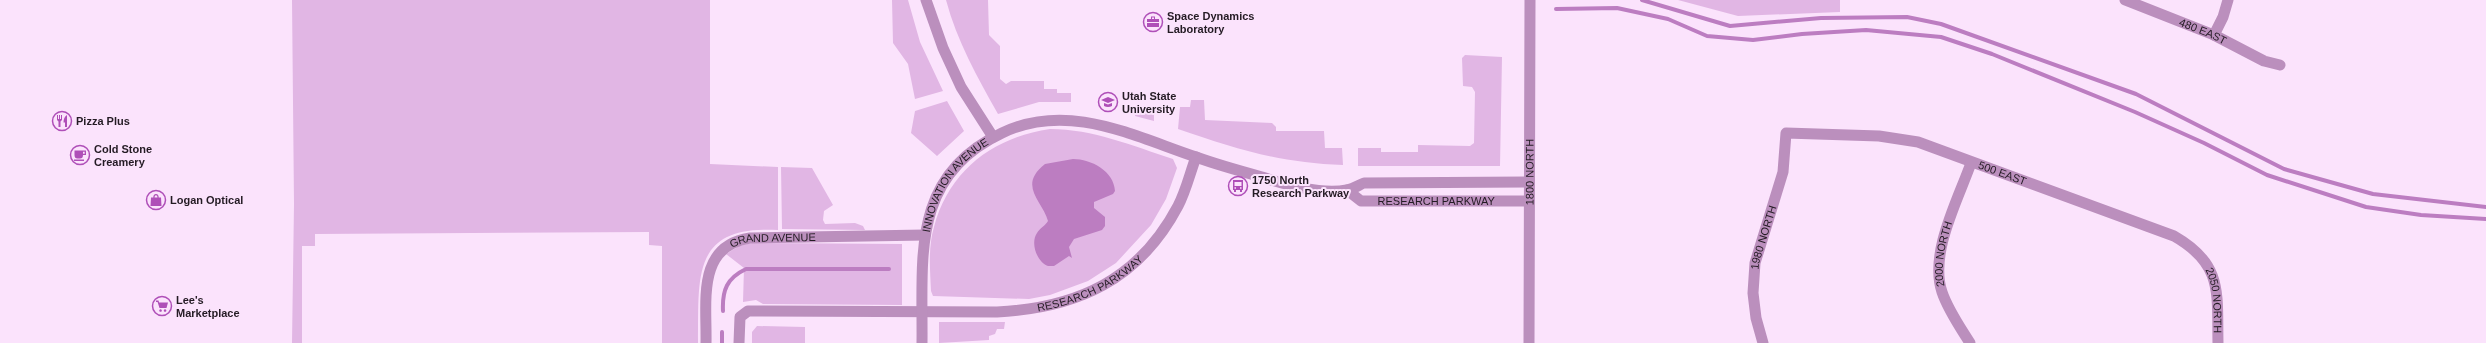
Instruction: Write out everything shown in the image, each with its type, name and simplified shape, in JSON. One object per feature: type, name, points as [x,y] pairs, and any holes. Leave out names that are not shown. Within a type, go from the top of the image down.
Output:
[{"type":"street","name":"INNOVATION AVENUE","points":[[922,343],[925,235],[932,203],[948,174],[993,137],[961,87],[943,48],[926,0]]},
{"type":"street","name":"1800 NORTH","points":[[1528,343],[1530,0]]},
{"type":"street","name":"480 EAST","points":[[2125,0],[2214,34],[2264,61],[2280,65]]},
{"type":"street","points":[[2214,34],[2223,17],[2228,0]]},
{"type":"street","name":"RESEARCH PARKWAY","points":[[993,137],[1032,123],[1062,120],[1096,123],[1196,157],[1283,184],[1308,189],[1348,190],[1364,183],[1529,182]]},
{"type":"street","name":"500 EAST","points":[[1786,133],[1878,136],[1918,142],[1971,163],[2174,236],[2192,246],[2205,259]]},
{"type":"street","name":"1980 NORTH","points":[[1763,343],[1756,318],[1753,293],[1755,264],[1783,172],[1786,133]]},
{"type":"street","name":"RESEARCH PARKWAY","points":[[922,312],[1024,310],[1086,295],[1126,271],[1158,238],[1179,205],[1196,157]]},
{"type":"street","name":"2000 NORTH","points":[[1970,343],[1949,308],[1942,291],[1938,270],[1939,252],[1971,163]]},
{"type":"street","name":"RESEARCH PARKWAY","points":[[1348,190],[1361,201],[1529,201]]},
{"type":"street","name":"GRAND AVENUE","points":[[706,343],[708,272],[716,254],[732,242],[750,238],[925,235]]},
{"type":"street","name":"2050 NORTH","points":[[2205,259],[2213,275],[2218,300],[2218,343]]},
{"type":"street","points":[[739,343],[740,317],[748,311],[922,312]]},
{"type":"shaded area","points":[[292,0],[710,0],[710,164],[778,167],[778,230],[750,231],[729,236],[715,246],[706,260],[701,276],[698,343],[662,343],[662,246],[649,245],[649,232],[315,234],[315,246],[302,246],[302,343],[292,343],[294,204]]},
{"type":"shaded area","points":[[892,0],[908,0],[920,42],[943,91],[915,99],[908,64],[893,43]]},
{"type":"shaded area","points":[[946,0],[988,0],[989,35],[1000,46],[1000,79],[1006,84],[1011,81],[1044,81],[1044,89],[1057,89],[1057,93],[1071,93],[1071,102],[1039,102],[998,114],[975,72],[962,44]]},
{"type":"shaded area","points":[[1678,0],[1840,0],[1840,12],[1738,16]]},
{"type":"shaded area","points":[[1465,55],[1502,57],[1500,166],[1358,166],[1358,148],[1381,148],[1381,152],[1418,152],[1418,145],[1470,146],[1474,143],[1475,92],[1472,87],[1463,86],[1462,58]]},
{"type":"shaded area","points":[[1191,100],[1204,100],[1205,120],[1272,123],[1276,127],[1276,131],[1324,131],[1325,148],[1342,148],[1343,165],[1320,164],[1259,154],[1219,143],[1178,129],[1180,107],[1190,107]]},
{"type":"shaded area","points":[[947,101],[964,131],[937,156],[911,133],[915,111]]},
{"type":"shaded area","points":[[1135,108],[1154,108],[1154,121],[1135,116]]},
{"type":"shaded area","points":[[1050,129],[1097,135],[1173,159],[1177,168],[1166,199],[1151,225],[1116,263],[1088,281],[1050,295],[1029,299],[933,296],[931,291],[930,266],[932,235],[941,207],[951,189],[963,173],[993,148],[1030,133]]},
{"type":"shaded area","points":[[1073,159],[1087,161],[1106,172],[1114,184],[1115,191],[1113,194],[1094,202],[1094,208],[1105,217],[1105,226],[1102,230],[1074,239],[1069,247],[1072,258],[1069,256],[1054,266],[1048,266],[1041,261],[1038,256],[1034,242],[1037,233],[1048,221],[1034,193],[1032,186],[1033,179],[1037,172],[1045,164]]},
{"type":"shaded area","points":[[781,167],[812,168],[833,205],[824,211],[823,220],[825,224],[855,223],[863,226],[865,230],[782,229]]},
{"type":"shaded area","points":[[752,243],[902,244],[902,305],[763,304],[756,300],[743,302],[744,268],[726,254],[739,246]]},
{"type":"shaded area","points":[[939,322],[1005,322],[1004,329],[997,329],[995,334],[989,336],[989,340],[939,343]]},
{"type":"shaded area","points":[[757,326],[805,327],[805,343],[752,343],[752,332]]},
{"type":"waterway","points":[[1642,0],[1730,26],[1821,18],[1907,17],[1941,24],[2136,94],[2284,169],[2373,194],[2486,207]]},
{"type":"waterway","points":[[1556,9],[1617,8],[1668,19],[1707,36],[1753,40],[1802,34],[1866,30],[1941,37],[1992,54],[2135,112],[2204,143],[2267,175],[2366,207],[2421,215],[2486,219]]},
{"type":"waterway","points":[[723,311],[724,297],[727,286],[734,276],[746,269],[889,269]]},
{"type":"waterway","points":[[722,332],[722,343]]},
{"type":"place","name":"Space Dynamics Laboratory","points":[[1153,22]]},
{"type":"place","name":"Utah State University","points":[[1108,102]]},
{"type":"place","name":"Pizza Plus","points":[[62,121]]},
{"type":"place","name":"Cold Stone Creamery","points":[[80,155]]},
{"type":"place","name":"1750 North Research Parkway","points":[[1238,186]]},
{"type":"place","name":"Logan Optical","points":[[156,200]]},
{"type":"place","name":"Lee's Marketplace","points":[[162,306]]}]
